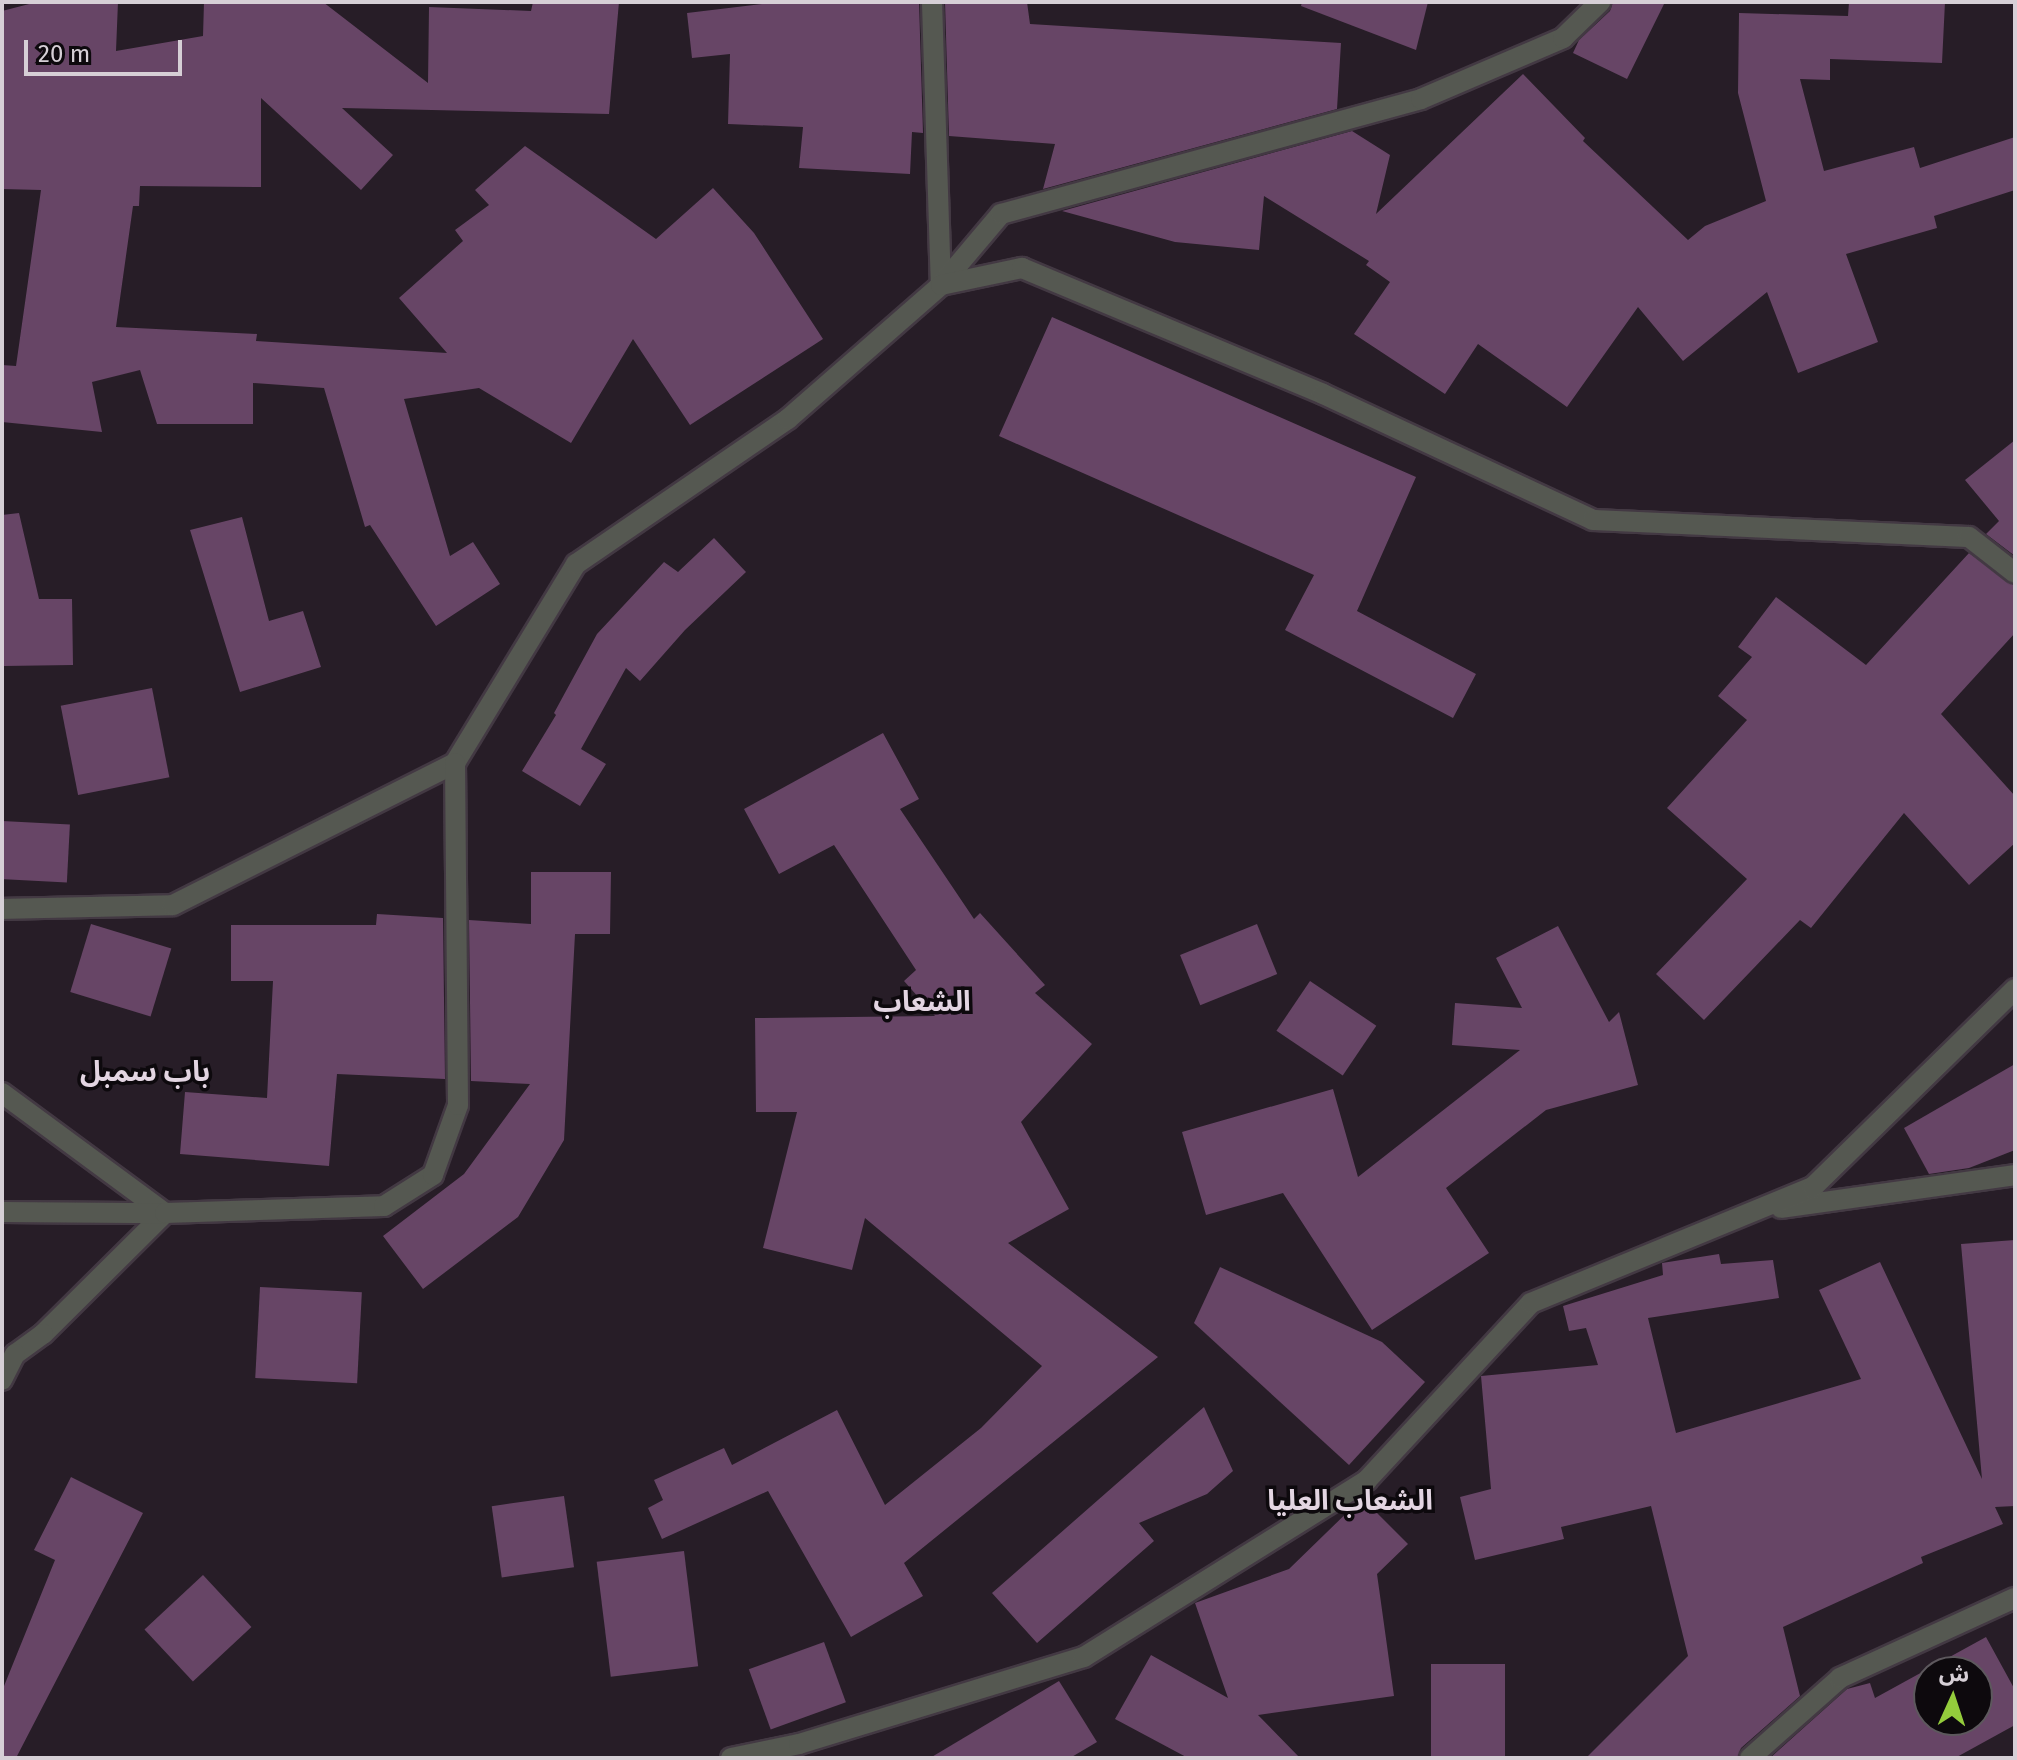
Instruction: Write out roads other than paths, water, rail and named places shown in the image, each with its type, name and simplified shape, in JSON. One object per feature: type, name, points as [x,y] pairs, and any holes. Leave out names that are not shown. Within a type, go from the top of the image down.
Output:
[{"type":"street","points":[[932,2],[941,285]]},
{"type":"street","points":[[2,1212],[165,1213],[384,1206],[433,1175],[458,1105],[455,763],[576,564],[788,419],[941,285],[1001,214],[1421,99],[1563,38],[1600,2]]},
{"type":"street","points":[[941,285],[1022,268],[1323,394],[1593,520],[1969,537],[2015,573]]},
{"type":"street","points":[[2,909],[173,905],[455,763]]},
{"type":"street","points":[[731,1758],[799,1744],[1084,1657],[1367,1480],[1531,1303],[1813,1187],[2015,989]]},
{"type":"street","points":[[2,1093],[165,1213]]},
{"type":"street","points":[[1749,1212],[2015,1175]]},
{"type":"street","points":[[2,1380],[15,1354],[43,1334],[165,1213]]},
{"type":"street","points":[[1750,1758],[1840,1678],[2015,1598]]},
{"type":"district","name":"الشعاب","points":[[922,1002]]},
{"type":"district","name":"باب سمبل","points":[[145,1072]]},
{"type":"district","name":"الشعاب العليا","points":[[1350,1501]]}]
